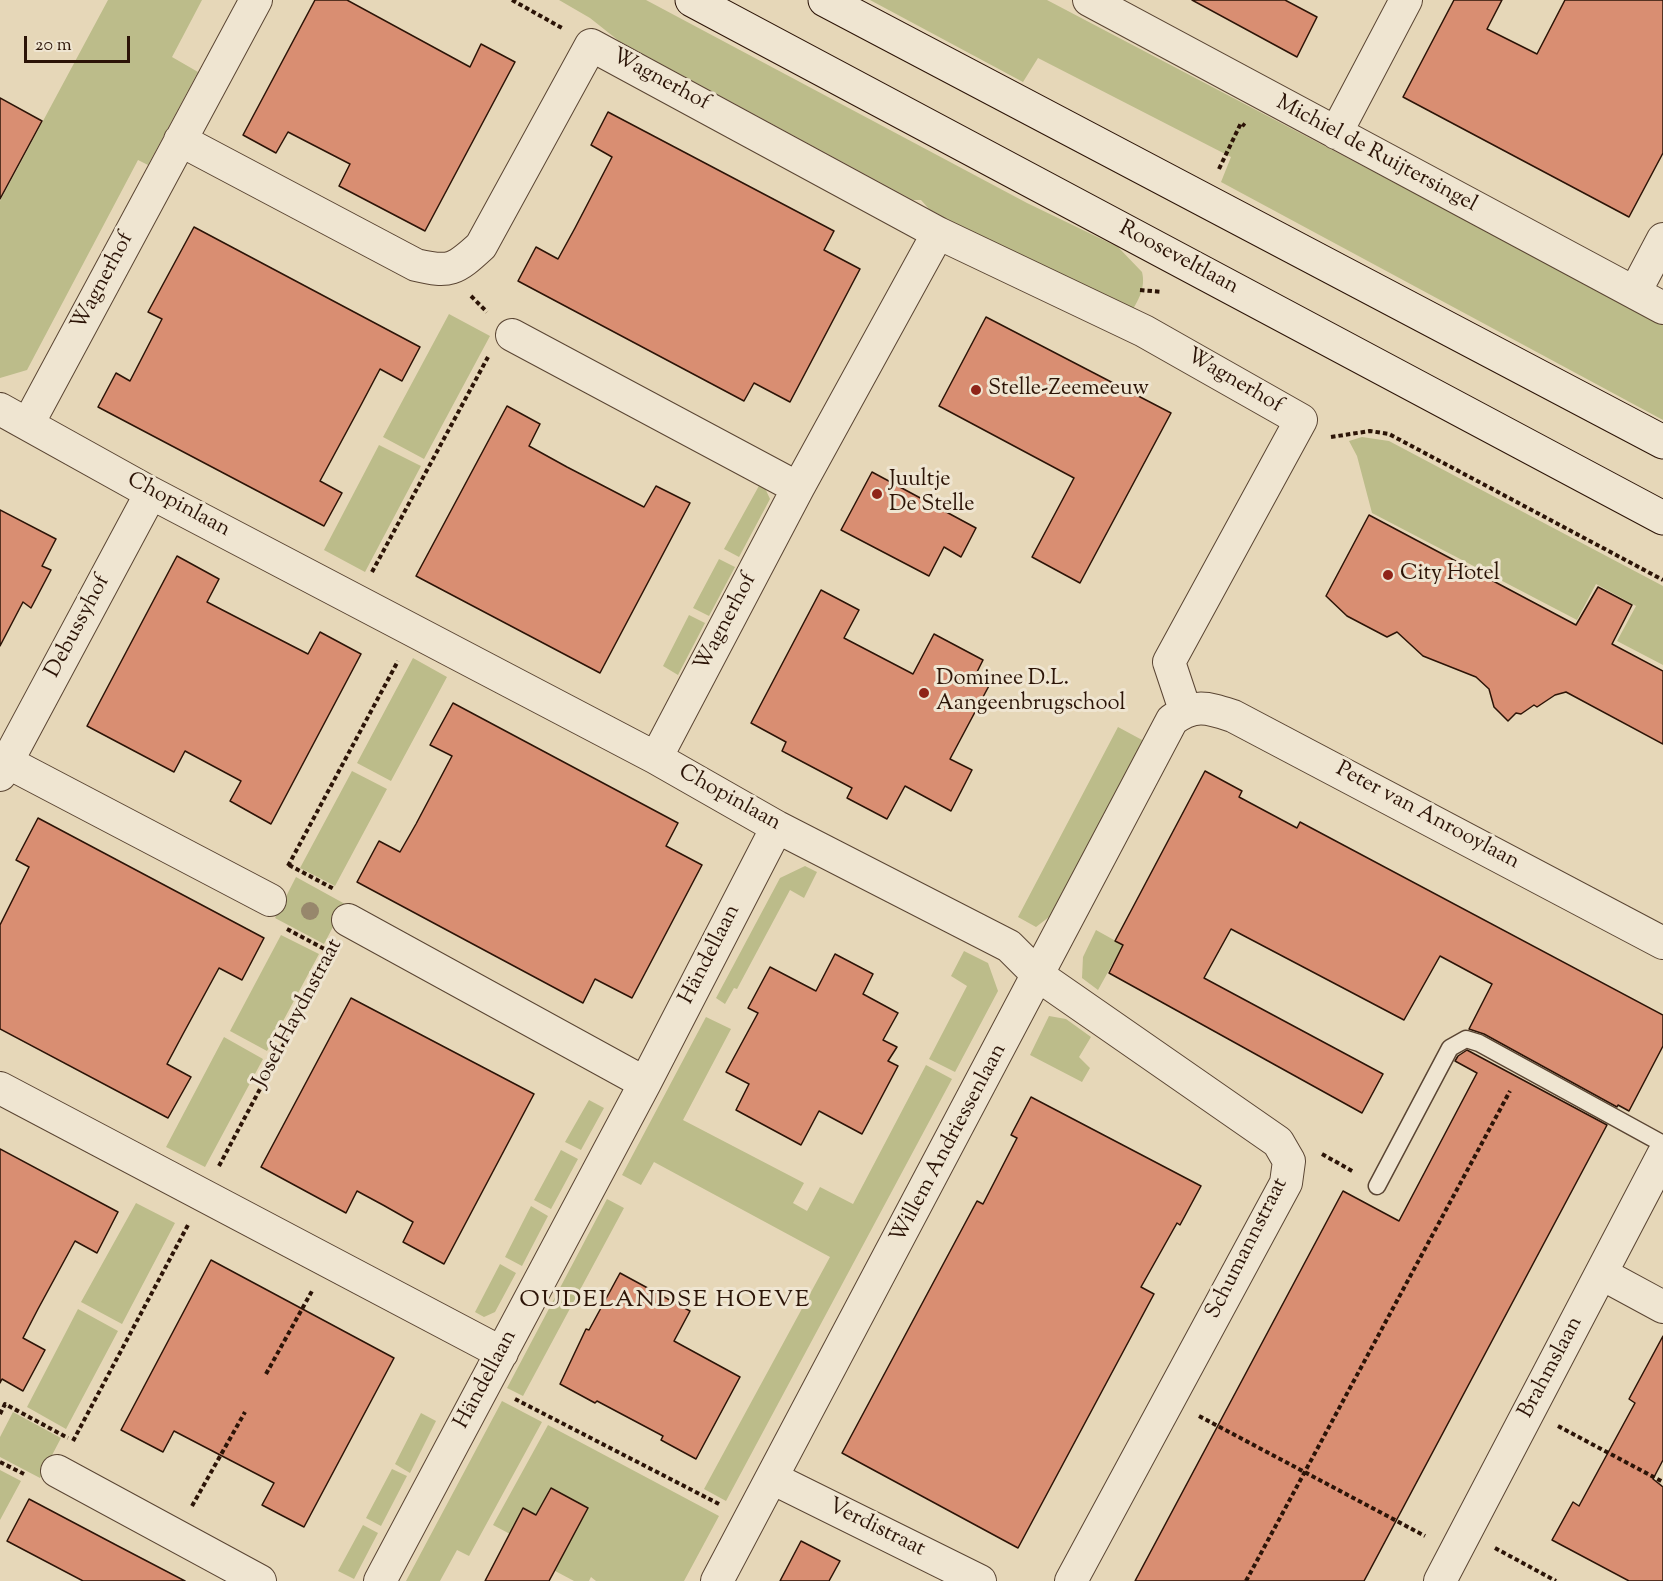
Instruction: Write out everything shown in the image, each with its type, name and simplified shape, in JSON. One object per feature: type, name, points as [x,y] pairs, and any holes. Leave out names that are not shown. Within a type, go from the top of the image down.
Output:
[{"type":"main road","name":"Rooseveltlaan","points":[[692,0],[1663,518]]},
{"type":"main road","points":[[825,0],[1663,442]]},
{"type":"street","name":"Wagnerhof","points":[[28,424],[256,0]]},
{"type":"street","name":"Michiel de Ruijtersingel","points":[[1089,0],[1663,308]]},
{"type":"street","points":[[1336,133],[1406,0]]},
{"type":"street","name":"Wagnerhof","points":[[444,271],[464,262],[481,246],[591,45],[938,233],[1143,331],[1301,420],[1169,662],[1185,710]]},
{"type":"street","points":[[180,140],[416,265],[444,271]]},
{"type":"street","name":"Wagnerhof","points":[[656,758],[798,488],[938,233]]},
{"type":"street","points":[[1635,292],[1663,239]]},
{"type":"street","points":[[508,331],[798,488]]},
{"type":"street","name":"Chopinlaan","points":[[0,409],[152,493],[656,758],[777,826],[1009,946],[1039,976]]},
{"type":"street","name":"Debussyhof","points":[[152,493],[3,768],[270,900]]},
{"type":"street","name":"Peter van Anrooylaan","points":[[1185,710],[1209,709],[1233,716],[1663,943]]},
{"type":"street","name":"Willem Andriessenlaan","points":[[717,1581],[1039,976],[1172,720],[1185,710]]},
{"type":"street","name":"Händellaan","points":[[380,1581],[645,1083],[777,826]]},
{"type":"street","points":[[348,920],[645,1083]]},
{"type":"street","name":"Schumannstraat","points":[[1039,976],[1278,1142],[1289,1161],[1286,1183],[1071,1581]]},
{"type":"street","points":[[0,1088],[502,1353]]},
{"type":"street","name":"Brahmslaan","points":[[1440,1581],[1663,1155]]},
{"type":"street","points":[[1602,1274],[1663,1307]]},
{"type":"street","points":[[57,1471],[260,1581]]},
{"type":"street","name":"Verdistraat","points":[[772,1478],[980,1581]]},
{"type":"lane","points":[[1377,1186],[1454,1043],[1466,1039],[1473,1040],[1663,1144]]},
{"type":"path","points":[[512,0],[591,45]]},
{"type":"path","points":[[357,601],[508,331],[444,271]]},
{"type":"path","points":[[1331,437],[1370,431],[1389,434],[1663,580]]},
{"type":"path","points":[[332,953],[262,916],[414,631]]},
{"type":"path","name":"Josef Haydnstraat","points":[[57,1471],[332,953],[357,901],[289,865]]},
{"type":"path","points":[[1246,1581],[1523,1067]]},
{"type":"path","points":[[1289,1161],[1324,1153],[1377,1186]]},
{"type":"path","points":[[266,1374],[328,1261]]},
{"type":"path","points":[[485,1384],[750,1520]]},
{"type":"path","points":[[1168,1400],[1304,1472],[1460,1542],[1556,1581]]},
{"type":"path","points":[[0,1414],[5,1404],[73,1440]]},
{"type":"path","points":[[1530,1411],[1663,1482]]},
{"type":"path","points":[[175,1535],[245,1412]]},
{"type":"path","points":[[0,1462],[49,1486],[57,1471]]},
{"type":"green space","points":[[108,0],[202,0],[172,57],[198,72],[148,165],[138,160],[27,370],[0,378],[0,201]]},
{"type":"green space","points":[[559,0],[646,0],[1027,203],[1118,247],[1142,272],[1142,289],[1136,304],[1130,314],[1123,315],[929,209],[921,200],[913,200],[619,41],[590,18]]},
{"type":"green space","points":[[870,0],[1047,0],[1663,324],[1663,420],[1221,182],[1231,157],[1038,58],[1023,82]]},
{"type":"green space","points":[[449,314],[490,336],[424,459],[383,437]]},
{"type":"green space","points":[[1362,437],[1389,441],[1663,586],[1663,665],[1617,641],[1636,606],[1596,584],[1577,620],[1372,513],[1357,456],[1349,441]]},
{"type":"green space","points":[[379,445],[421,466],[365,572],[324,550]]},
{"type":"green space","points":[[760,484],[765,488],[770,499],[739,557],[724,549]]},
{"type":"green space","points":[[719,559],[735,567],[709,616],[693,608]]},
{"type":"green space","points":[[689,615],[705,623],[678,675],[663,666]]},
{"type":"green space","points":[[413,658],[447,677],[391,781],[357,763]]},
{"type":"green space","points":[[1118,727],[1144,741],[1049,917],[1036,927],[1018,917]]},
{"type":"green space","points":[[352,771],[387,789],[335,886],[300,868]]},
{"type":"green space","points":[[805,866],[817,872],[804,898],[790,890],[737,989],[734,988],[725,1004],[716,998],[780,878]]},
{"type":"green space","points":[[296,877],[345,904],[324,944],[275,918]]},
{"type":"green space","points":[[1096,930],[1123,945],[1098,990],[1082,978],[1083,957]]},
{"type":"green space","points":[[281,935],[319,954],[267,1051],[230,1031]]},
{"type":"green space","points":[[964,951],[988,963],[998,991],[955,1072],[929,1059],[967,986],[951,976]]},
{"type":"green space","points":[[1049,1016],[1066,1019],[1091,1037],[1079,1057],[1090,1068],[1082,1082],[1030,1055]]},
{"type":"green space","points":[[706,1017],[731,1029],[683,1120],[804,1183],[793,1203],[807,1211],[820,1187],[853,1204],[926,1065],[952,1079],[726,1501],[704,1489],[830,1257],[654,1162],[641,1185],[622,1175]]},
{"type":"green space","points":[[224,1037],[263,1059],[205,1167],[166,1147]]},
{"type":"green space","points":[[589,1100],[604,1108],[581,1150],[565,1142]]},
{"type":"green space","points":[[561,1150],[578,1159],[551,1209],[534,1200]]},
{"type":"green space","points":[[607,1199],[624,1208],[523,1396],[507,1388]]},
{"type":"green space","points":[[136,1203],[175,1223],[122,1324],[81,1302]]},
{"type":"green space","points":[[531,1206],[548,1216],[522,1266],[505,1257]]},
{"type":"green space","points":[[500,1264],[516,1273],[495,1312],[484,1317],[475,1312]]},
{"type":"green space","points":[[78,1309],[118,1331],[66,1429],[27,1407]]},
{"type":"green space","points":[[502,1401],[542,1422],[469,1556],[457,1550],[440,1581],[406,1581]]},
{"type":"green space","points":[[13,1412],[61,1438],[40,1478],[0,1457],[0,1437]]},
{"type":"green space","points":[[421,1413],[436,1421],[410,1473],[395,1464]]},
{"type":"green space","points":[[548,1425],[719,1516],[684,1581],[596,1581],[591,1577],[589,1581],[574,1581],[542,1564],[561,1559],[588,1508],[551,1488],[536,1515],[523,1508],[510,1534],[493,1525]]},
{"type":"green space","points":[[392,1469],[407,1476],[381,1526],[366,1518]]},
{"type":"green space","points":[[0,1470],[21,1481],[0,1520]]},
{"type":"green space","points":[[363,1525],[378,1533],[354,1579],[338,1571]]},
{"type":"building","points":[[315,0],[347,0],[470,67],[481,44],[515,62],[425,231],[339,186],[350,164],[288,132],[276,153],[243,135]]},
{"type":"building","points":[[1192,0],[1285,0],[1317,17],[1297,57]]},
{"type":"building","points":[[1454,0],[1502,0],[1487,29],[1537,54],[1565,0],[1663,0],[1663,153],[1629,217],[1403,97]]},
{"type":"building","points":[[0,98],[42,121],[0,199]]},
{"type":"building","points":[[608,112],[834,231],[824,250],[860,269],[790,402],[754,383],[744,401],[518,281],[536,247],[558,259],[575,228],[612,157],[591,145]]},
{"type":"building","points":[[194,227],[420,347],[402,381],[380,369],[320,481],[342,493],[324,526],[98,407],[116,373],[130,381],[162,319],[148,312]]},
{"type":"building","points":[[986,317],[1171,413],[1080,583],[1032,557],[1074,478],[939,406]]},
{"type":"building","points":[[507,406],[540,424],[529,446],[567,467],[644,507],[656,486],[690,503],[600,673],[416,576]]},
{"type":"building","points":[[872,472],[976,528],[961,557],[944,547],[929,576],[841,530]]},
{"type":"building","points":[[0,510],[56,539],[42,566],[51,570],[31,608],[23,602],[0,646]]},
{"type":"building","points":[[1369,515],[1576,625],[1598,587],[1632,605],[1612,644],[1663,671],[1663,744],[1566,692],[1555,695],[1537,707],[1534,705],[1521,714],[1516,713],[1508,721],[1494,707],[1489,689],[1476,677],[1423,656],[1397,632],[1387,637],[1347,616],[1326,596]]},
{"type":"building","points":[[177,556],[219,579],[207,602],[308,654],[320,632],[361,654],[271,824],[230,801],[241,781],[185,751],[174,772],[87,726]]},
{"type":"building","points":[[821,590],[859,610],[844,638],[913,674],[934,634],[983,660],[976,674],[991,682],[950,759],[972,770],[951,811],[905,786],[887,819],[847,798],[852,788],[782,751],[786,742],[751,723]]},
{"type":"building","points":[[453,703],[678,823],[666,846],[702,865],[632,998],[595,979],[583,1003],[357,882],[379,841],[400,852],[416,824],[452,756],[430,745]]},
{"type":"building","points":[[1205,771],[1242,791],[1239,797],[1297,828],[1300,822],[1663,1015],[1663,1046],[1629,1111],[1618,1105],[1617,1107],[1484,1034],[1469,1029],[1492,984],[1440,956],[1404,1020],[1231,929],[1204,978],[1383,1074],[1362,1113],[1109,973],[1123,945],[1115,941]]},
{"type":"building","points":[[38,818],[264,938],[242,980],[219,968],[167,1064],[191,1077],[168,1118],[0,1029],[0,925],[29,867],[16,860]]},
{"type":"building","points":[[835,954],[873,974],[863,994],[898,1013],[883,1040],[897,1047],[888,1061],[898,1066],[862,1134],[819,1111],[801,1145],[736,1110],[749,1084],[726,1072],[758,1013],[748,1008],[770,967],[816,991]]},
{"type":"building","points":[[351,998],[534,1094],[444,1264],[403,1242],[413,1222],[357,1191],[346,1213],[261,1167]]},
{"type":"building","points":[[1467,1050],[1607,1125],[1364,1581],[1135,1581],[1343,1191],[1399,1221],[1477,1073],[1455,1061]]},
{"type":"building","points":[[1031,1097],[1201,1186],[1180,1225],[1177,1223],[1141,1287],[1154,1294],[1018,1548],[842,1453],[977,1201],[983,1204],[1017,1138],[1011,1135]]},
{"type":"building","points":[[0,1149],[118,1212],[97,1253],[75,1241],[38,1309],[23,1338],[45,1350],[23,1391],[2,1379],[0,1383]]},
{"type":"building","points":[[211,1260],[394,1358],[304,1527],[262,1505],[274,1483],[174,1431],[163,1452],[121,1430]]},
{"type":"building","points":[[620,1273],[690,1311],[674,1341],[740,1377],[696,1459],[661,1440],[663,1436],[560,1384],[586,1329],[589,1330]]},
{"type":"building","points":[[1663,1336],[1663,1460],[1653,1479],[1663,1487],[1663,1581],[1629,1581],[1552,1540],[1573,1502],[1579,1506],[1635,1403],[1629,1399]]},
{"type":"building","points":[[551,1488],[588,1508],[549,1581],[485,1581],[523,1508],[536,1515]]},
{"type":"building","points":[[29,1499],[185,1581],[83,1581],[7,1541]]},
{"type":"building","points":[[801,1541],[840,1561],[829,1581],[780,1581]]},
{"type":"place","name":"Stelle-Zeemeeuw","points":[[976,390]]},
{"type":"place","name":"Juultje De Stelle","points":[[877,494]]},
{"type":"place","name":"City Hotel","points":[[1388,575]]},
{"type":"place","name":"Dominee D.L. Aangeenbrugschool","points":[[924,693]]},
{"type":"district","name":"OUDELANDSE HOEVE","points":[[665,1302]]}]
